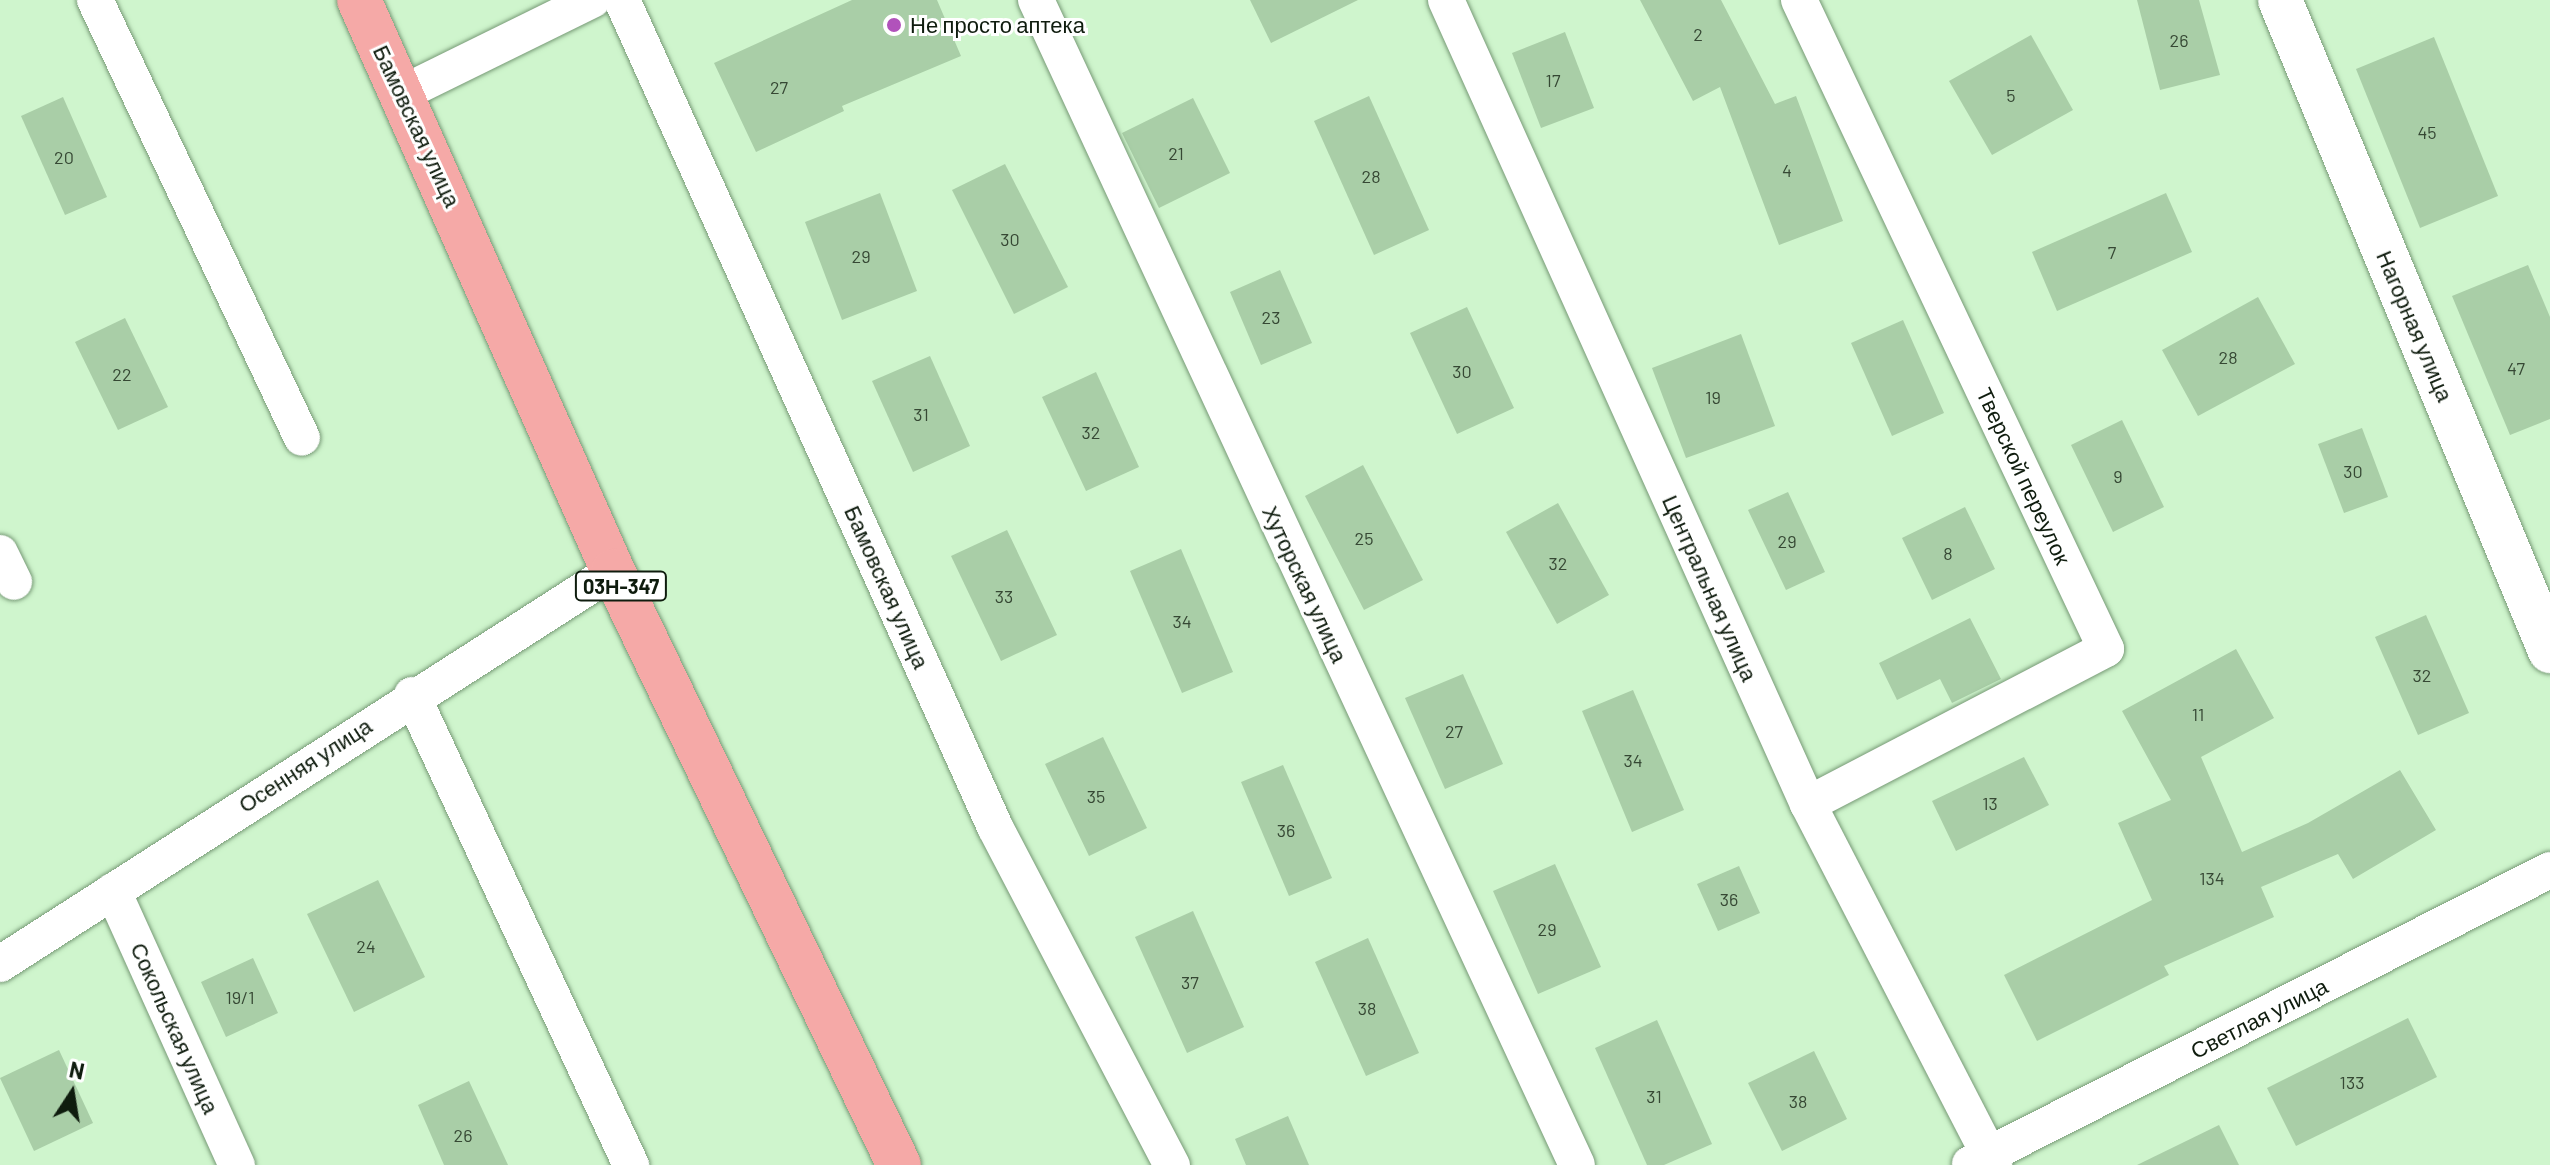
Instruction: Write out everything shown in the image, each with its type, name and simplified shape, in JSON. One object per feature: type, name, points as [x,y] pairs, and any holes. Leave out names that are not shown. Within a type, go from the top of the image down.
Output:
[{"type":"main road","name":"Бамовская улица","points":[[359,0],[403,93],[613,571],[899,1165]]},
{"type":"street","points":[[95,0],[302,437]]},
{"type":"street","points":[[403,93],[592,0]]},
{"type":"street","name":"Бамовская улица","points":[[622,0],[995,827],[1172,1165]]},
{"type":"street","name":"Хуторская улица","points":[[1036,0],[1577,1165]]},
{"type":"street","name":"Центральная улица","points":[[1446,0],[1808,804],[1984,1162]]},
{"type":"street","name":"Тверской переулок","points":[[1799,0],[2106,649],[1808,804]]},
{"type":"street","name":"Нагорная улица","points":[[2280,0],[2550,651]]},
{"type":"street","name":"Осенняя улица","points":[[0,964],[412,695],[613,571]]},
{"type":"street","points":[[412,695],[631,1165]]},
{"type":"street","name":"Светлая улица","points":[[1984,1162],[2550,870]]},
{"type":"street","name":"Сокольская улица","points":[[113,891],[237,1165]]},
{"type":"building","points":[[852,0],[937,0],[961,56],[842,106],[844,111],[756,152],[714,63]]},
{"type":"building","points":[[1250,0],[1358,0],[1271,43]]},
{"type":"building","points":[[1640,0],[1721,0],[1775,104],[1796,96],[1843,221],[1779,245],[1720,87],[1693,101]]},
{"type":"building","points":[[2137,0],[2199,0],[2220,75],[2160,90]]},
{"type":"building","points":[[1565,32],[1594,108],[1541,128],[1512,53]]},
{"type":"building","points":[[2031,35],[2073,110],[1992,155],[1949,81]]},
{"type":"building","points":[[2434,37],[2498,196],[2420,228],[2356,69]]},
{"type":"building","points":[[1369,96],[1429,230],[1374,255],[1314,121]]},
{"type":"building","points":[[63,97],[107,197],[65,215],[21,116]]},
{"type":"building","points":[[1193,98],[1230,173],[1159,208],[1122,133]]},
{"type":"building","points":[[1005,164],[1068,287],[1014,314],[952,190]]},
{"type":"building","points":[[880,193],[917,291],[842,320],[805,222]]},
{"type":"building","points":[[2166,193],[2192,252],[2057,311],[2032,252]]},
{"type":"building","points":[[2528,265],[2550,317],[2550,419],[2510,435],[2452,296]]},
{"type":"building","points":[[1280,270],[1312,343],[1261,365],[1230,292]]},
{"type":"building","points":[[2258,297],[2295,364],[2198,416],[2162,350]]},
{"type":"building","points":[[1467,307],[1514,408],[1457,434],[1410,333]]},
{"type":"building","points":[[125,318],[168,407],[118,430],[75,342]]},
{"type":"building","points":[[1903,320],[1944,413],[1892,436],[1851,343]]},
{"type":"building","points":[[1741,334],[1775,426],[1686,458],[1652,368]]},
{"type":"building","points":[[930,356],[970,446],[913,472],[872,381]]},
{"type":"building","points":[[1096,372],[1139,467],[1086,491],[1042,397]]},
{"type":"building","points":[[2122,420],[2164,507],[2113,532],[2071,445]]},
{"type":"building","points":[[2362,428],[2388,497],[2344,513],[2318,444]]},
{"type":"building","points":[[1363,465],[1423,580],[1364,610],[1305,496]]},
{"type":"building","points":[[1788,492],[1825,572],[1786,590],[1748,510]]},
{"type":"building","points":[[1558,503],[1609,595],[1557,624],[1506,532]]},
{"type":"building","points":[[1965,507],[1995,569],[1932,600],[1902,538]]},
{"type":"building","points":[[1007,530],[1057,635],[1001,661],[951,556]]},
{"type":"building","points":[[1181,549],[1233,672],[1182,693],[1130,571]]},
{"type":"building","points":[[2426,615],[2469,713],[2418,735],[2375,637]]},
{"type":"building","points":[[1970,618],[2001,679],[1952,703],[1940,679],[1897,700],[1879,663]]},
{"type":"building","points":[[2236,649],[2274,718],[2201,757],[2242,852],[2308,823],[2400,770],[2436,830],[2353,879],[2338,854],[2261,887],[2274,917],[2164,966],[2169,975],[2037,1041],[2004,975],[2152,900],[2118,823],[2171,800],[2122,711]]},
{"type":"building","points":[[1463,674],[1503,764],[1445,789],[1405,698]]},
{"type":"building","points":[[1633,690],[1684,810],[1632,832],[1582,711]]},
{"type":"building","points":[[1103,737],[1147,828],[1089,856],[1045,764]]},
{"type":"building","points":[[2024,757],[2049,805],[1956,851],[1932,801]]},
{"type":"building","points":[[1283,765],[1332,878],[1289,896],[1241,782]]},
{"type":"building","points":[[1555,864],[1601,967],[1538,994],[1493,891]]},
{"type":"building","points":[[1739,866],[1760,913],[1718,931],[1697,884]]},
{"type":"building","points":[[378,880],[425,977],[354,1012],[307,914]]},
{"type":"building","points":[[1193,911],[1244,1027],[1187,1053],[1135,937]]},
{"type":"building","points":[[1368,938],[1419,1053],[1366,1076],[1315,962]]},
{"type":"building","points":[[253,958],[278,1013],[226,1037],[201,982]]},
{"type":"building","points":[[2408,1018],[2437,1077],[2296,1146],[2267,1088]]},
{"type":"building","points":[[1657,1020],[1712,1144],[1664,1165],[1647,1165],[1595,1048]]},
{"type":"building","points":[[59,1050],[93,1123],[34,1151],[0,1078]]},
{"type":"building","points":[[1814,1051],[1847,1119],[1782,1151],[1748,1083]]},
{"type":"building","points":[[469,1081],[508,1165],[444,1165],[418,1105]]},
{"type":"building","points":[[1288,1116],[1309,1165],[1246,1165],[1235,1139]]},
{"type":"building","points":[[2219,1125],[2239,1165],[2137,1165]]},
{"type":"place","name":"Не просто аптека","points":[[894,25]]}]
